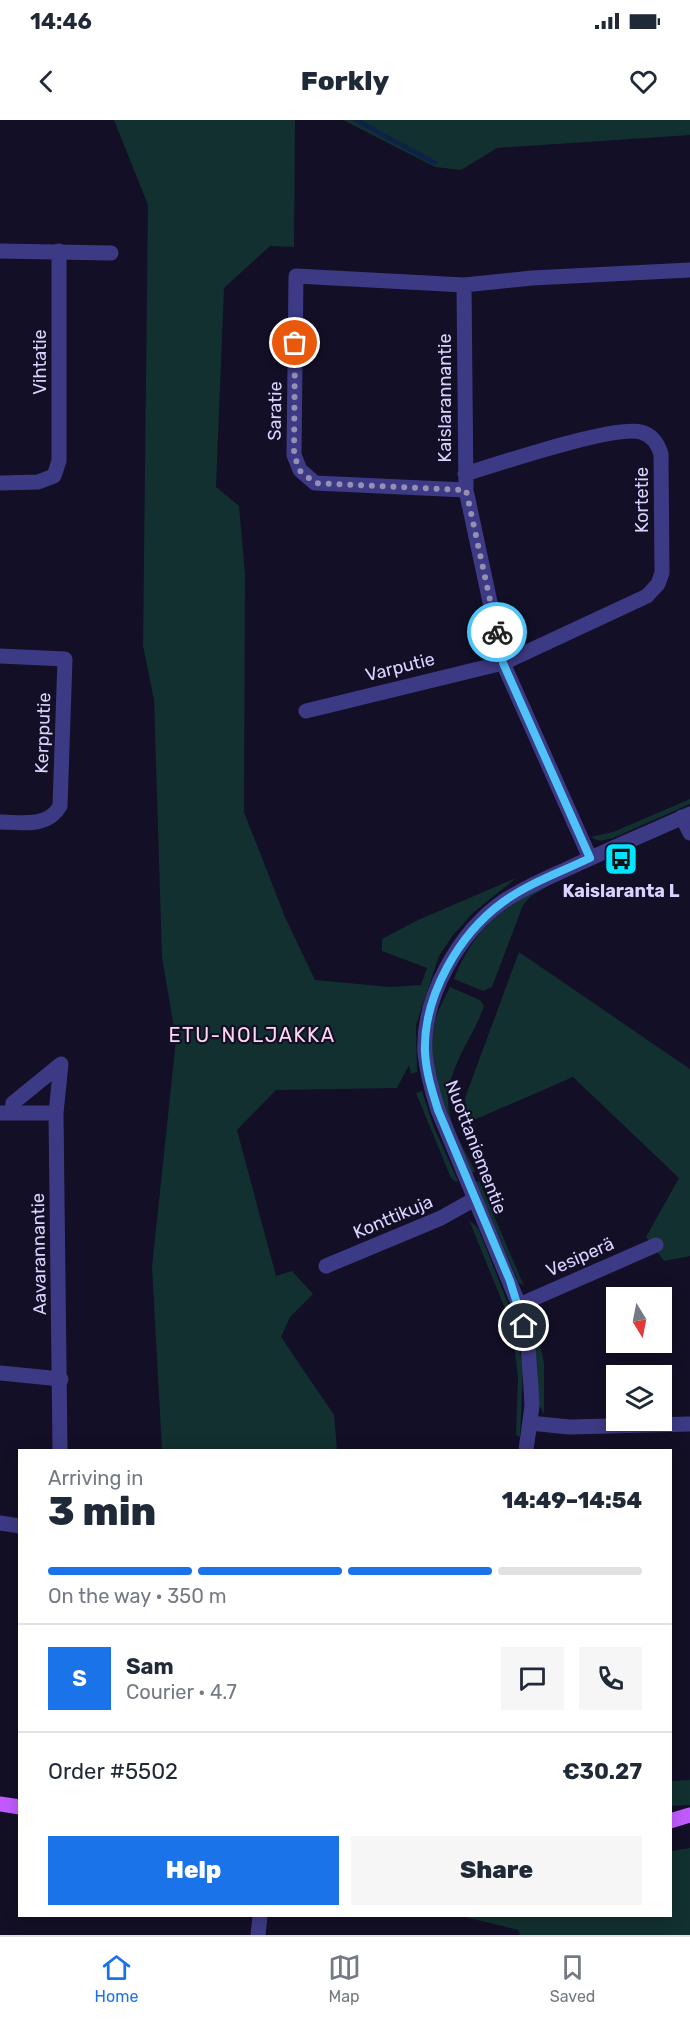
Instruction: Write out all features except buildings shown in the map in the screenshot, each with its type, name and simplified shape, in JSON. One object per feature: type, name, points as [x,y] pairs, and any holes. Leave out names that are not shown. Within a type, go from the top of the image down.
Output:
[{"type":"main road","points":[[0,1804],[18,1807]]},
{"type":"main road","points":[[672,1814],[690,1815]]},
{"type":"main road","points":[[672,1820],[690,1815]]},
{"type":"street","points":[[0,251],[111,253]]},
{"type":"street","name":"Vihtatie","points":[[0,483],[38,482],[54,476],[59,461],[59,251]]},
{"type":"street","points":[[464,285],[532,278],[690,270]]},
{"type":"street","name":"Saratie","points":[[464,285],[296,276],[294,455],[300,471],[315,483],[466,490]]},
{"type":"street","name":"Kaislarannantie","points":[[464,285],[466,490],[503,663],[590,858]]},
{"type":"street","name":"Kortetie","points":[[465,474],[621,431],[641,432],[657,442],[661,454],[662,573],[658,584],[647,596],[503,663]]},
{"type":"street","name":"Kerpputie","points":[[0,656],[65,659],[60,806],[55,816],[42,822],[0,822]]},
{"type":"street","name":"Varputie","points":[[306,711],[503,663]]},
{"type":"street","points":[[686,816],[690,833]]},
{"type":"street","name":"Nuottaniementie","points":[[526,1449],[530,1423],[530,1364],[519,1305],[474,1200],[429,1082],[425,1051],[428,1021],[445,972],[456,952],[484,919],[521,891],[686,816]]},
{"type":"street","name":"Aavarannantie","points":[[6,1113],[13,1103],[61,1064],[56,1113],[60,1449]]},
{"type":"street","points":[[6,1113],[56,1113]]},
{"type":"street","name":"Konttikuja","points":[[326,1266],[431,1222],[474,1200]]},
{"type":"street","name":"Vesiperä","points":[[519,1305],[656,1245]]},
{"type":"street","points":[[0,1372],[60,1379]]},
{"type":"street","points":[[530,1423],[569,1427],[690,1424]]},
{"type":"street","points":[[0,1523],[18,1526]]},
{"type":"street","points":[[258,1935],[260,1917]]},
{"type":"green space","points":[[114,120],[295,120],[294,247],[270,246],[224,288],[216,487],[239,506],[245,574],[244,812],[285,917],[315,980],[390,987],[421,985],[427,968],[382,951],[382,939],[418,920],[516,878],[473,913],[453,935],[439,956],[416,1025],[417,1072],[411,1074],[409,1065],[397,1088],[276,1090],[237,1130],[276,1276],[292,1271],[313,1294],[290,1317],[281,1337],[334,1415],[337,1449],[162,1449],[152,1267],[176,1040],[162,957],[154,700],[143,646],[148,205]]},
{"type":"green space","points":[[343,120],[690,120],[690,135],[497,148],[461,170],[435,167]]},
{"type":"green space","points":[[690,799],[690,804],[613,838],[600,841],[590,837],[613,832]]},
{"type":"green space","points":[[560,879],[530,897],[523,905],[492,987],[483,991],[454,979],[462,960],[483,929],[510,906]]},
{"type":"green space","points":[[519,952],[690,1069],[690,1256],[664,1261],[646,1237],[679,1178],[573,1077],[467,1123],[465,1098]]},
{"type":"green space","points":[[450,987],[480,1000],[484,1006],[454,1070],[448,1097],[453,1126],[475,1171],[471,1175],[442,1105],[433,1068],[434,1024]]},
{"type":"green space","points":[[422,1091],[433,1125],[458,1181],[456,1182],[451,1178],[416,1093]]},
{"type":"green space","points":[[479,1181],[524,1286],[519,1283],[475,1182]]},
{"type":"green space","points":[[469,1220],[478,1228],[513,1316],[506,1311]]},
{"type":"green space","points":[[531,1321],[535,1322],[544,1363],[544,1414],[539,1405],[537,1361]]},
{"type":"green space","points":[[515,1326],[523,1368],[520,1437],[516,1435],[518,1378],[512,1328]]},
{"type":"green space","points":[[690,1780],[690,1805],[672,1806],[672,1781]]},
{"type":"green space","points":[[690,1848],[690,1935],[520,1935],[519,1930],[464,1917],[672,1917],[672,1851]]},
{"type":"waterway","points":[[356,120],[435,163]]},
{"type":"way so far","points":[[295,343],[294,455],[300,471],[315,483],[466,490],[497,632]]},
{"type":"place","name":"Kaislaranta L","points":[[621,859]]},
{"type":"district","name":"ETU-NOLJAKKA","points":[[252,1035]]},
{"type":"route","points":[[497,632],[503,663],[590,858],[502,902],[468,935],[445,972],[428,1021],[425,1051],[429,1082],[438,1110],[510,1281],[524,1326]]}]
